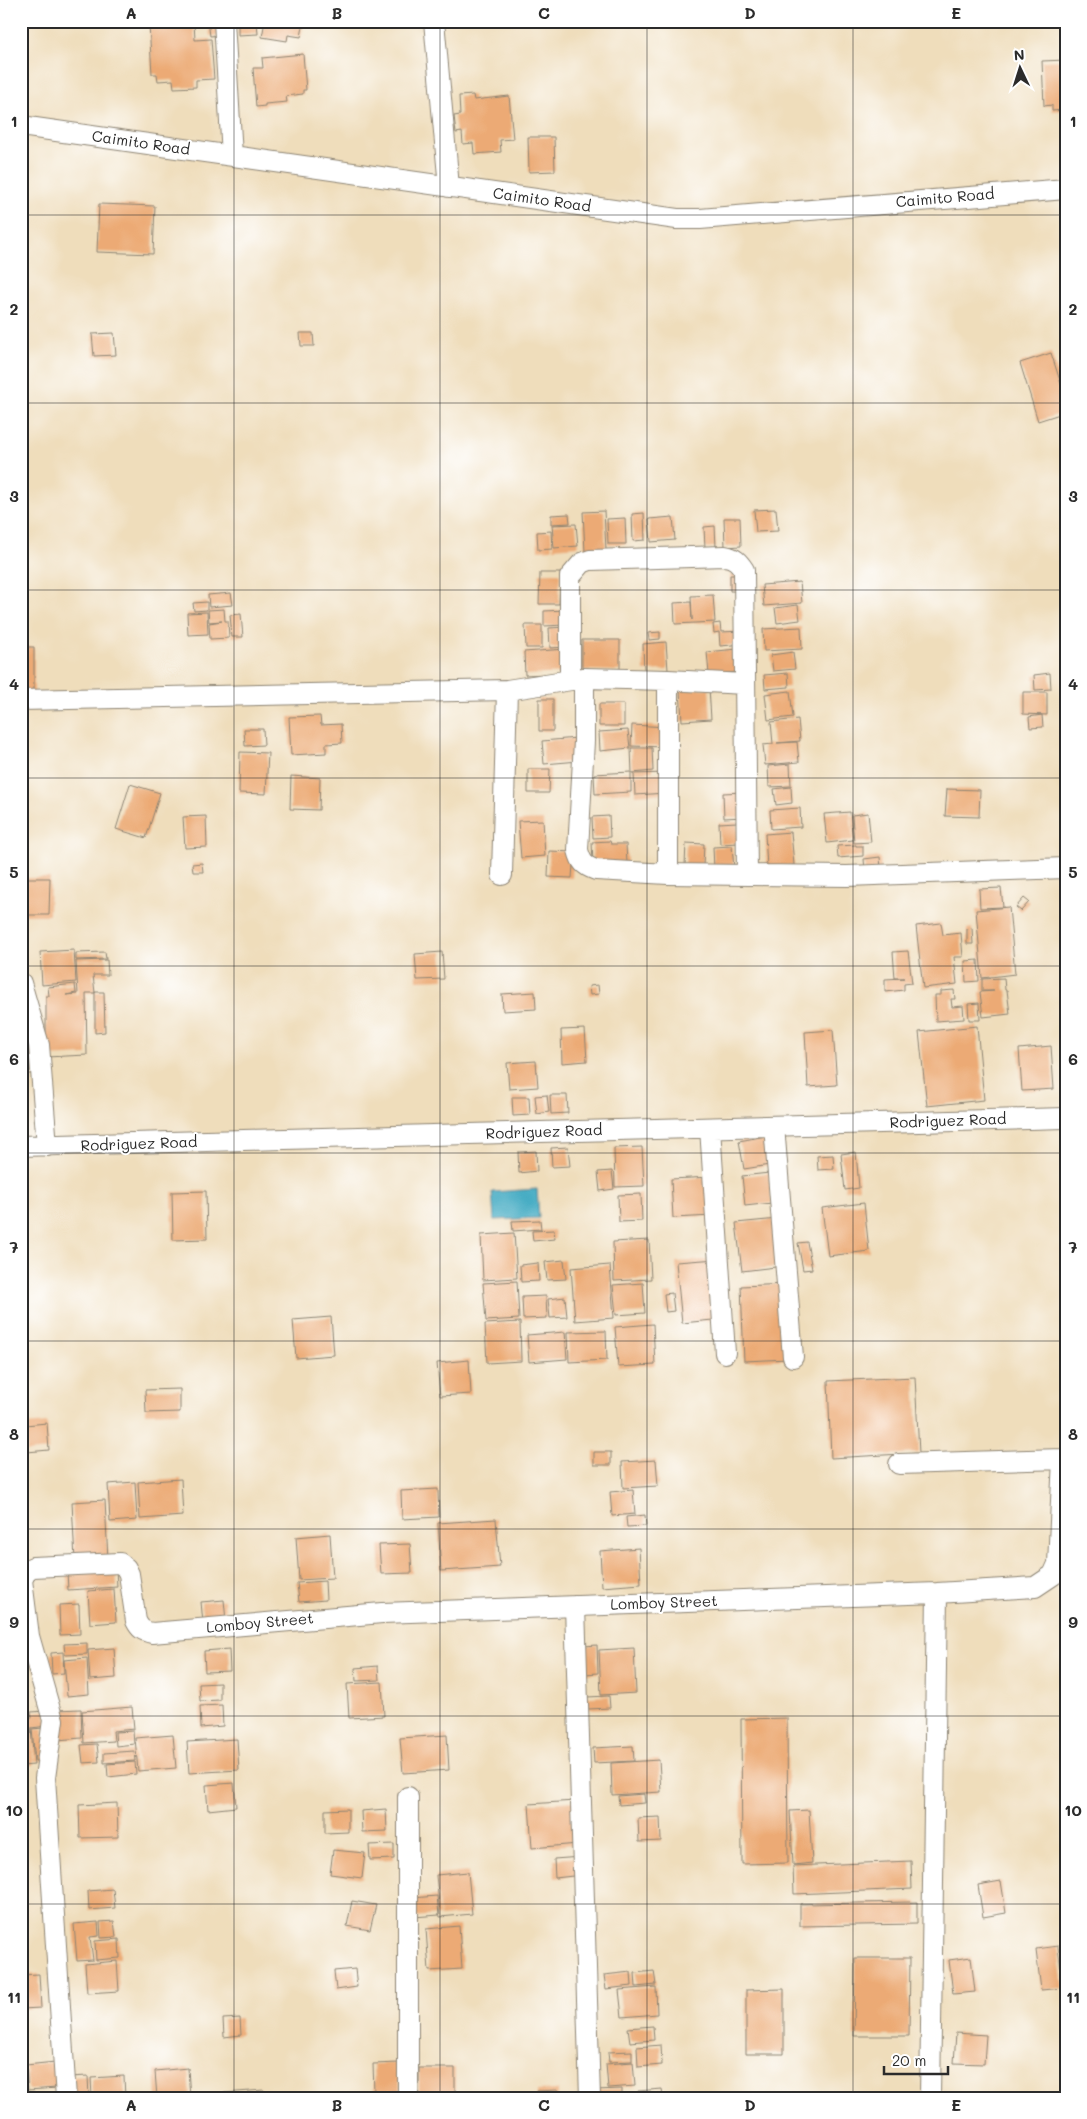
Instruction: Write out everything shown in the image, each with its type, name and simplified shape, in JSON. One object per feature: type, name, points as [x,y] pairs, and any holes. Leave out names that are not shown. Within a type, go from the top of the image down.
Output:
[{"type":"street","points":[[224,21],[232,156]]},
{"type":"street","points":[[434,21],[449,187]]},
{"type":"street","name":"Caimito Road","points":[[21,126],[677,219],[710,218],[1066,189]]},
{"type":"street","points":[[747,875],[744,570],[735,558],[725,556],[590,560],[582,563],[570,577],[577,679],[584,742],[578,850],[580,860],[586,866],[596,870],[668,874],[747,875],[847,876],[1066,868]]},
{"type":"street","points":[[21,700],[507,690],[577,679],[668,680],[745,684]]},
{"type":"street","points":[[668,680],[668,874]]},
{"type":"street","points":[[502,875],[507,690]]},
{"type":"street","points":[[21,983],[39,1045],[47,1146]]},
{"type":"street","name":"Rodriguez Road","points":[[21,1146],[1066,1118]]},
{"type":"street","points":[[774,1126],[793,1357]]},
{"type":"street","points":[[710,1128],[725,1353]]},
{"type":"street","points":[[899,1464],[1064,1459]]},
{"type":"street","name":"Lomboy Street","points":[[66,2098],[45,1778],[53,1720],[29,1636],[22,1580],[27,1570],[33,1567],[120,1563],[129,1574],[136,1621],[139,1628],[152,1633],[382,1613],[937,1593],[1035,1587],[1053,1575],[1058,1564],[1064,1459]]},
{"type":"street","points":[[930,2098],[937,1593]]},
{"type":"street","points":[[575,1606],[590,2098]]},
{"type":"street","points":[[408,1797],[408,2098]]},
{"type":"water","points":[[537,1189],[539,1218],[494,1220],[492,1192]]},
{"type":"building","points":[[208,21],[222,21],[223,35],[210,36]]},
{"type":"building","points":[[238,21],[257,21],[258,34],[238,35]]},
{"type":"building","points":[[265,21],[304,21],[301,37],[288,35],[287,41],[262,37]]},
{"type":"building","points":[[194,22],[195,40],[211,39],[214,79],[196,80],[196,87],[174,88],[173,80],[158,81],[157,74],[152,74],[149,24]]},
{"type":"building","points":[[303,54],[306,90],[303,90],[303,94],[286,96],[287,102],[265,104],[265,106],[256,107],[253,68],[263,68],[262,58]]},
{"type":"building","points":[[1066,60],[1066,110],[1052,111],[1052,105],[1044,106],[1042,61]]},
{"type":"building","points":[[473,95],[474,100],[509,96],[513,139],[500,140],[501,152],[474,154],[473,143],[463,144],[462,132],[456,133],[454,116],[460,115],[459,96]]},
{"type":"building","points":[[528,137],[554,137],[555,171],[529,172]]},
{"type":"building","points":[[99,204],[155,206],[153,254],[97,252]]},
{"type":"building","points":[[114,333],[116,355],[94,356],[92,334]]},
{"type":"building","points":[[300,333],[313,333],[314,346],[301,346]]},
{"type":"building","points":[[1051,353],[1066,399],[1066,412],[1038,421],[1020,363]]},
{"type":"building","points":[[776,509],[778,531],[756,532],[754,510]]},
{"type":"building","points":[[604,511],[606,550],[585,552],[583,512]]},
{"type":"building","points":[[644,513],[645,540],[633,541],[632,514]]},
{"type":"building","points":[[569,514],[570,523],[551,524],[551,515]]},
{"type":"building","points":[[673,517],[675,540],[651,542],[649,519]]},
{"type":"building","points":[[625,518],[626,544],[608,544],[607,519]]},
{"type":"building","points":[[724,518],[740,518],[741,546],[725,547]]},
{"type":"building","points":[[576,524],[578,546],[554,548],[552,525]]},
{"type":"building","points":[[715,526],[716,547],[705,548],[704,527]]},
{"type":"building","points":[[551,531],[552,549],[538,550],[537,532]]},
{"type":"building","points":[[540,573],[560,573],[559,604],[539,604]]},
{"type":"building","points":[[730,575],[739,575],[740,591],[730,591]]},
{"type":"building","points":[[800,582],[802,603],[764,606],[762,585]]},
{"type":"building","points":[[231,593],[233,605],[209,607],[208,595]]},
{"type":"building","points":[[713,595],[715,622],[675,624],[674,603],[691,602],[692,620],[691,596]]},
{"type":"building","points":[[207,602],[207,610],[194,611],[193,603]]},
{"type":"building","points":[[798,605],[800,620],[777,623],[775,608]]},
{"type":"building","points":[[224,609],[225,621],[228,621],[229,638],[210,639],[209,623],[222,621],[209,622],[208,610]]},
{"type":"building","points":[[565,610],[565,625],[544,626],[544,611]]},
{"type":"building","points":[[207,612],[208,634],[188,635],[187,613]]},
{"type":"building","points":[[241,614],[243,637],[232,637],[230,615]]},
{"type":"building","points":[[720,623],[721,632],[743,631],[744,644],[720,646],[719,632],[714,633],[713,624]]},
{"type":"building","points":[[525,625],[542,625],[542,648],[526,648]]},
{"type":"building","points":[[565,627],[566,647],[550,648],[549,628]]},
{"type":"building","points":[[801,627],[802,649],[764,651],[763,629]]},
{"type":"building","points":[[660,632],[660,639],[649,640],[648,633]]},
{"type":"building","points":[[582,640],[620,640],[620,671],[582,670]]},
{"type":"building","points":[[666,642],[668,670],[644,671],[643,644]]},
{"type":"building","points":[[21,647],[34,647],[34,698],[21,698]]},
{"type":"building","points":[[566,649],[568,673],[525,675],[524,652]]},
{"type":"building","points":[[737,649],[739,672],[709,674],[707,652]]},
{"type":"building","points":[[793,652],[795,669],[773,671],[771,655]]},
{"type":"building","points":[[788,673],[789,687],[765,689],[764,675]]},
{"type":"building","points":[[1050,673],[1051,689],[1035,690],[1034,675]]},
{"type":"building","points":[[709,688],[711,719],[682,721],[680,690]]},
{"type":"building","points":[[790,691],[793,717],[768,720],[765,694]]},
{"type":"building","points":[[1023,692],[1047,692],[1047,715],[1023,714]]},
{"type":"building","points":[[539,699],[553,699],[553,731],[539,731]]},
{"type":"building","points":[[599,704],[624,704],[624,726],[599,726]]},
{"type":"building","points":[[1042,715],[1043,727],[1030,728],[1029,717]]},
{"type":"building","points":[[320,716],[321,725],[341,724],[342,743],[326,744],[326,753],[291,755],[289,717]]},
{"type":"building","points":[[798,719],[800,741],[777,743],[797,742],[799,762],[765,765],[763,745],[773,744],[771,722]]},
{"type":"building","points":[[632,725],[667,727],[666,747],[631,746]]},
{"type":"building","points":[[244,729],[263,729],[264,745],[245,746]]},
{"type":"building","points":[[628,730],[630,748],[600,751],[599,732]]},
{"type":"building","points":[[577,738],[579,761],[544,764],[542,741]]},
{"type":"building","points":[[631,748],[652,748],[653,771],[632,773]]},
{"type":"building","points":[[240,752],[268,753],[266,794],[239,793]]},
{"type":"building","points":[[790,764],[791,786],[769,787],[768,766]]},
{"type":"building","points":[[528,769],[550,769],[549,793],[528,793]]},
{"type":"building","points":[[631,772],[631,792],[595,794],[594,774]]},
{"type":"building","points":[[665,773],[666,793],[635,795],[634,774]]},
{"type":"building","points":[[291,776],[320,778],[319,810],[290,809]]},
{"type":"building","points":[[130,784],[160,793],[146,838],[116,829]]},
{"type":"building","points":[[791,787],[792,803],[776,805],[774,789]]},
{"type":"building","points":[[947,789],[980,790],[979,817],[945,816]]},
{"type":"building","points":[[743,792],[744,817],[724,818],[723,793]]},
{"type":"building","points":[[800,808],[801,827],[771,829],[770,810]]},
{"type":"building","points":[[850,812],[853,840],[827,843],[824,814]]},
{"type":"building","points":[[868,813],[871,842],[854,843],[852,815]]},
{"type":"building","points":[[206,816],[207,847],[185,848],[183,817]]},
{"type":"building","points":[[609,816],[610,837],[593,838],[592,817]]},
{"type":"building","points":[[543,820],[545,856],[521,858],[518,821]]},
{"type":"building","points":[[737,822],[739,843],[720,844],[719,823]]},
{"type":"building","points":[[791,832],[794,865],[767,867],[765,834]]},
{"type":"building","points":[[610,841],[611,844],[626,844],[627,864],[593,863],[592,842]]},
{"type":"building","points":[[686,843],[704,844],[703,866],[685,865]]},
{"type":"building","points":[[732,846],[734,868],[714,869],[713,847]]},
{"type":"building","points":[[837,846],[863,846],[863,856],[838,858]]},
{"type":"building","points":[[549,851],[574,852],[572,878],[548,877]]},
{"type":"building","points":[[880,857],[881,869],[865,871],[864,859]]},
{"type":"building","points":[[202,863],[203,872],[193,872],[192,864]]},
{"type":"building","points":[[21,878],[50,878],[49,915],[21,915]]},
{"type":"building","points":[[1001,888],[1003,907],[980,908],[979,889]]},
{"type":"building","points":[[1024,898],[1029,902],[1021,911],[1016,907]]},
{"type":"building","points":[[1009,907],[1015,974],[982,978],[976,910]]},
{"type":"building","points":[[941,923],[943,935],[961,933],[963,957],[954,957],[957,984],[923,988],[916,926]]},
{"type":"building","points":[[972,928],[973,944],[967,944],[967,929]]},
{"type":"building","points":[[74,950],[76,982],[42,985],[40,952]]},
{"type":"building","points":[[908,951],[912,983],[904,984],[904,990],[885,992],[885,979],[904,978],[895,978],[893,952]]},
{"type":"building","points":[[105,952],[106,959],[76,960],[76,953]]},
{"type":"building","points":[[442,952],[444,979],[417,980],[415,954]]},
{"type":"building","points":[[107,960],[108,975],[93,975],[95,993],[86,993],[87,1055],[46,1057],[46,996],[49,996],[48,987],[75,984],[76,993],[66,995],[78,994],[76,961]]},
{"type":"building","points":[[978,960],[979,981],[966,982],[965,961]]},
{"type":"building","points":[[1004,978],[1010,1014],[983,1017],[980,992],[994,991],[982,991],[982,979]]},
{"type":"building","points":[[598,985],[599,994],[590,995],[589,986]]},
{"type":"building","points":[[954,990],[955,999],[951,999],[952,1007],[963,1006],[964,1019],[936,1021],[935,995],[941,995],[941,991]]},
{"type":"building","points":[[95,992],[104,992],[105,1032],[95,1033]]},
{"type":"building","points":[[535,992],[536,1009],[503,1011],[502,994]]},
{"type":"building","points":[[979,1003],[980,1020],[969,1020],[968,1004]]},
{"type":"building","points":[[977,1026],[984,1100],[927,1106],[919,1032]]},
{"type":"building","points":[[585,1029],[587,1061],[562,1063],[561,1030]]},
{"type":"building","points":[[833,1030],[837,1085],[808,1087],[805,1032]]},
{"type":"building","points":[[21,1043],[31,1043],[33,1074],[21,1074]]},
{"type":"building","points":[[1051,1046],[1054,1089],[1022,1091],[1019,1049]]},
{"type":"building","points":[[536,1061],[538,1087],[509,1089],[507,1063]]},
{"type":"building","points":[[547,1095],[549,1112],[537,1114],[535,1096]]},
{"type":"building","points":[[550,1095],[567,1095],[568,1113],[551,1114]]},
{"type":"building","points":[[512,1097],[529,1097],[530,1115],[513,1116]]},
{"type":"building","points":[[771,1135],[776,1164],[744,1169],[739,1141]]},
{"type":"building","points":[[568,1147],[570,1166],[552,1167],[551,1148]]},
{"type":"building","points":[[642,1147],[644,1186],[615,1187],[614,1148]]},
{"type":"building","points":[[536,1151],[537,1171],[519,1173],[518,1152]]},
{"type":"building","points":[[856,1152],[859,1188],[845,1190],[841,1154]]},
{"type":"building","points":[[833,1155],[834,1169],[818,1170],[817,1156]]},
{"type":"building","points":[[612,1171],[614,1189],[600,1191],[598,1172]]},
{"type":"building","points":[[769,1173],[772,1203],[745,1206],[742,1176]]},
{"type":"building","points":[[711,1177],[713,1216],[673,1218],[671,1179]]},
{"type":"building","points":[[206,1191],[207,1239],[173,1240],[172,1192]]},
{"type":"building","points":[[641,1194],[642,1221],[619,1222],[618,1195]]},
{"type":"building","points":[[864,1203],[869,1251],[828,1256],[822,1208]]},
{"type":"building","points":[[778,1219],[784,1266],[742,1271],[736,1223]]},
{"type":"building","points":[[540,1220],[541,1229],[513,1231],[512,1221]]},
{"type":"building","points":[[554,1230],[555,1239],[533,1241],[532,1231]]},
{"type":"building","points":[[514,1233],[517,1278],[483,1280],[481,1235]]},
{"type":"building","points":[[649,1240],[651,1279],[614,1281],[613,1242]]},
{"type":"building","points":[[807,1242],[812,1269],[803,1270],[798,1243]]},
{"type":"building","points":[[717,1259],[723,1319],[682,1323],[676,1262]]},
{"type":"building","points":[[564,1260],[566,1279],[547,1280],[545,1262]]},
{"type":"building","points":[[538,1263],[539,1281],[521,1282],[520,1265]]},
{"type":"building","points":[[610,1265],[614,1318],[575,1321],[571,1268]]},
{"type":"building","points":[[517,1281],[519,1319],[486,1321],[483,1283]]},
{"type":"building","points":[[643,1283],[645,1313],[616,1315],[613,1285]]},
{"type":"building","points":[[787,1284],[789,1359],[744,1361],[741,1286]]},
{"type":"building","points":[[672,1293],[674,1311],[666,1312],[664,1294]]},
{"type":"building","points":[[546,1296],[547,1318],[523,1319],[522,1297]]},
{"type":"building","points":[[565,1297],[567,1317],[550,1318],[548,1299]]},
{"type":"building","points":[[331,1317],[334,1355],[296,1358],[293,1320]]},
{"type":"building","points":[[520,1322],[521,1361],[487,1363],[485,1324]]},
{"type":"building","points":[[653,1324],[655,1365],[618,1367],[615,1327]]},
{"type":"building","points":[[606,1331],[607,1360],[569,1362],[568,1332]]},
{"type":"building","points":[[565,1332],[567,1359],[529,1362],[527,1335]]},
{"type":"building","points":[[469,1360],[471,1394],[440,1396],[437,1363]]},
{"type":"building","points":[[915,1377],[919,1453],[831,1458],[828,1381]]},
{"type":"building","points":[[180,1389],[180,1412],[146,1413],[145,1390]]},
{"type":"building","points":[[47,1423],[49,1450],[27,1452],[25,1425]]},
{"type":"building","points":[[594,1452],[611,1452],[611,1465],[594,1465]]},
{"type":"building","points":[[656,1460],[658,1486],[623,1488],[622,1462]]},
{"type":"building","points":[[181,1479],[183,1516],[140,1519],[138,1482]]},
{"type":"building","points":[[135,1482],[137,1520],[110,1522],[108,1484]]},
{"type":"building","points":[[438,1489],[439,1517],[402,1519],[401,1491]]},
{"type":"building","points":[[633,1490],[635,1514],[612,1516],[610,1492]]},
{"type":"building","points":[[105,1500],[108,1560],[75,1561],[72,1502]]},
{"type":"building","points":[[645,1515],[646,1526],[627,1527],[626,1517]]},
{"type":"building","points":[[496,1519],[500,1567],[441,1571],[438,1523]]},
{"type":"building","points":[[330,1534],[333,1578],[299,1580],[296,1537]]},
{"type":"building","points":[[410,1544],[412,1573],[381,1574],[379,1545]]},
{"type":"building","points":[[639,1548],[641,1584],[602,1587],[600,1551]]},
{"type":"building","points":[[116,1568],[117,1587],[68,1590],[67,1571]]},
{"type":"building","points":[[325,1581],[326,1600],[299,1602],[297,1583]]},
{"type":"building","points":[[114,1589],[116,1622],[90,1624],[88,1591]]},
{"type":"building","points":[[224,1600],[226,1621],[203,1623],[201,1602]]},
{"type":"building","points":[[79,1604],[80,1634],[60,1635],[59,1605]]},
{"type":"building","points":[[87,1643],[87,1654],[65,1655],[64,1644]]},
{"type":"building","points":[[597,1645],[598,1673],[585,1674],[584,1646]]},
{"type":"building","points":[[114,1648],[116,1678],[90,1680],[88,1650]]},
{"type":"building","points":[[634,1648],[636,1693],[601,1695],[599,1650]]},
{"type":"building","points":[[229,1649],[230,1671],[205,1672],[204,1651]]},
{"type":"building","points":[[63,1652],[64,1673],[52,1674],[51,1653]]},
{"type":"building","points":[[87,1658],[89,1694],[67,1696],[64,1660]]},
{"type":"building","points":[[378,1666],[379,1680],[356,1681],[355,1668]]},
{"type":"building","points":[[382,1682],[384,1716],[349,1718],[347,1684]]},
{"type":"building","points":[[220,1683],[220,1700],[200,1701],[199,1684]]},
{"type":"building","points":[[609,1696],[610,1708],[588,1709],[587,1697]]},
{"type":"building","points":[[222,1705],[223,1726],[201,1728],[200,1706]]},
{"type":"building","points":[[132,1707],[134,1729],[113,1731],[114,1741],[84,1743],[82,1711]]},
{"type":"building","points":[[81,1709],[82,1738],[57,1740],[56,1710]]},
{"type":"building","points":[[46,1711],[47,1726],[31,1728],[34,1765],[21,1766],[21,1719],[32,1718],[31,1712]]},
{"type":"building","points":[[787,1718],[788,1863],[742,1864],[741,1719]]},
{"type":"building","points":[[43,1728],[46,1760],[35,1761],[32,1729]]},
{"type":"building","points":[[133,1731],[134,1744],[116,1746],[115,1732]]},
{"type":"building","points":[[173,1735],[176,1768],[138,1771],[135,1738]]},
{"type":"building","points":[[447,1735],[449,1770],[403,1773],[400,1738]]},
{"type":"building","points":[[237,1739],[239,1770],[189,1773],[187,1742]]},
{"type":"building","points":[[97,1744],[99,1762],[83,1763],[81,1745]]},
{"type":"building","points":[[633,1746],[634,1761],[594,1763],[593,1748]]},
{"type":"building","points":[[134,1751],[135,1761],[104,1763],[104,1753]]},
{"type":"building","points":[[659,1760],[661,1792],[612,1795],[611,1763]]},
{"type":"building","points":[[135,1762],[136,1774],[108,1777],[107,1764]]},
{"type":"building","points":[[234,1783],[236,1807],[208,1810],[206,1785]]},
{"type":"building","points":[[644,1794],[645,1803],[619,1805],[618,1796]]},
{"type":"building","points":[[575,1801],[578,1844],[532,1848],[529,1804]]},
{"type":"building","points":[[117,1803],[118,1837],[80,1838],[79,1805]]},
{"type":"building","points":[[348,1809],[348,1832],[325,1833],[325,1810]]},
{"type":"building","points":[[386,1809],[387,1831],[362,1832],[361,1811]]},
{"type":"building","points":[[809,1810],[812,1863],[793,1865],[790,1811]]},
{"type":"building","points":[[660,1817],[661,1841],[639,1842],[638,1818]]},
{"type":"building","points":[[394,1844],[394,1859],[370,1860],[369,1845]]},
{"type":"building","points":[[333,1850],[365,1853],[362,1878],[330,1874]]},
{"type":"building","points":[[581,1857],[582,1875],[555,1878],[554,1859]]},
{"type":"building","points":[[911,1861],[912,1889],[794,1894],[793,1866]]},
{"type":"building","points":[[468,1872],[472,1914],[440,1917],[436,1875]]},
{"type":"building","points":[[1001,1881],[1006,1913],[983,1917],[978,1885]]},
{"type":"building","points":[[113,1889],[115,1908],[89,1910],[88,1891]]},
{"type":"building","points":[[437,1896],[439,1915],[414,1917],[412,1898]]},
{"type":"building","points":[[352,1901],[376,1905],[370,1930],[347,1926]]},
{"type":"building","points":[[917,1902],[917,1924],[800,1926],[800,1904]]},
{"type":"building","points":[[114,1921],[116,1937],[101,1938],[100,1922]]},
{"type":"building","points":[[98,1922],[99,1936],[90,1937],[93,1960],[77,1961],[74,1924]]},
{"type":"building","points":[[459,1926],[462,1969],[429,1971],[426,1929]]},
{"type":"building","points":[[119,1939],[120,1958],[96,1960],[95,1941]]},
{"type":"building","points":[[1058,1946],[1063,1988],[1041,1990],[1036,1949]]},
{"type":"building","points":[[971,1957],[975,1992],[953,1994],[949,1960]]},
{"type":"building","points":[[855,1958],[910,1958],[909,2036],[854,2036]]},
{"type":"building","points":[[117,1961],[119,1991],[87,1993],[85,1964]]},
{"type":"building","points":[[355,1969],[357,1987],[336,1990],[334,1971]]},
{"type":"building","points":[[654,1971],[656,1985],[636,1987],[635,1973]]},
{"type":"building","points":[[631,1972],[632,1986],[606,1989],[604,1975]]},
{"type":"building","points":[[39,1974],[41,2008],[21,2009],[21,1975]]},
{"type":"building","points":[[656,1987],[657,2014],[622,2017],[619,1990]]},
{"type":"building","points":[[784,1989],[784,2054],[746,2054],[746,1990]]},
{"type":"building","points":[[240,2018],[241,2035],[224,2037],[223,2019]]},
{"type":"building","points":[[653,2026],[654,2040],[630,2042],[628,2028]]},
{"type":"building","points":[[956,2033],[986,2035],[984,2064],[954,2063]]},
{"type":"building","points":[[661,2045],[662,2065],[638,2067],[637,2047]]},
{"type":"building","points":[[632,2051],[632,2061],[609,2062],[608,2052]]},
{"type":"building","points":[[55,2062],[57,2088],[28,2090],[26,2065]]},
{"type":"building","points":[[633,2062],[635,2086],[608,2088],[606,2064]]},
{"type":"building","points":[[399,2063],[400,2091],[374,2092],[373,2064]]},
{"type":"building","points":[[188,2068],[190,2098],[157,2098],[155,2071]]},
{"type":"building","points":[[419,2068],[455,2068],[455,2098],[419,2098]]},
{"type":"building","points":[[88,2076],[89,2097],[71,2098],[70,2077]]},
{"type":"building","points":[[124,2076],[125,2098],[92,2098],[91,2078]]},
{"type":"building","points":[[622,2089],[622,2098],[595,2098],[594,2090]]},
{"type":"building","points":[[662,2089],[663,2098],[639,2098],[638,2091]]},
{"type":"building","points":[[264,2090],[264,2098],[211,2098],[211,2094]]},
{"type":"building","points":[[558,2090],[558,2098],[537,2098],[537,2091]]},
{"type":"building","points":[[378,2094],[378,2098],[351,2098],[351,2096]]}]
